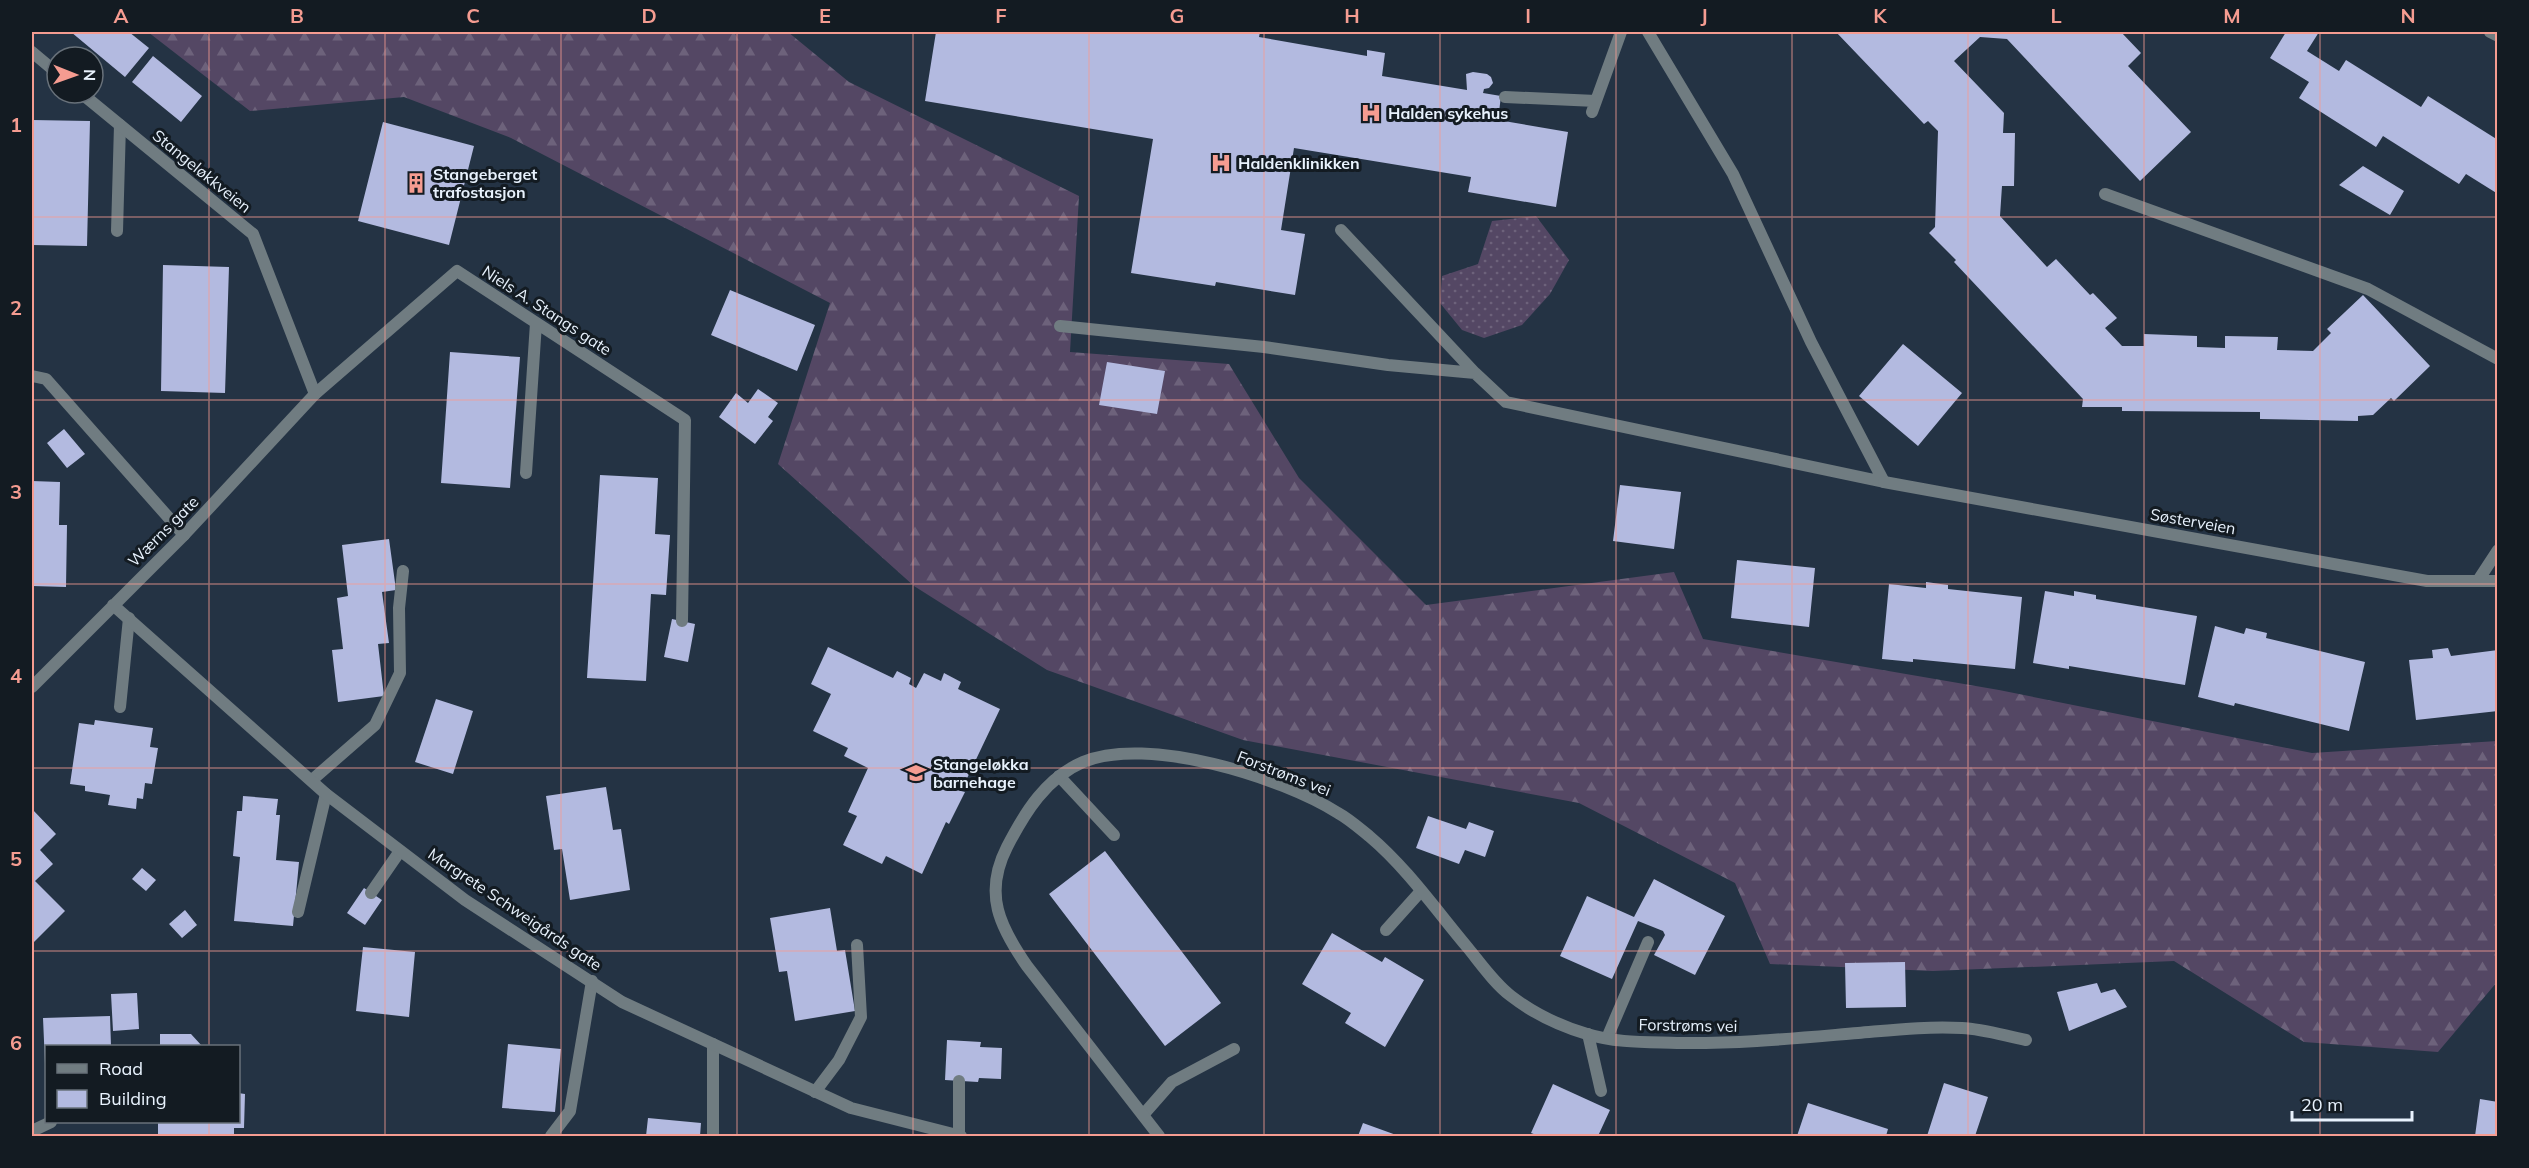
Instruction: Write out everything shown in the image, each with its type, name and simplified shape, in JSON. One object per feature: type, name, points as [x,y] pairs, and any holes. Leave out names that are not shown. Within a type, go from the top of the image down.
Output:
[{"type":"street","points":[[1505,97],[1594,107],[1621,32]]},
{"type":"street","points":[[1648,32],[1733,174],[1811,342],[1884,482]]},
{"type":"street","points":[[2490,32],[2498,36]]},
{"type":"street","points":[[32,52],[45,63]]},
{"type":"street","name":"Stangeløkkveien","points":[[96,105],[253,234],[315,394]]},
{"type":"street","points":[[117,231],[120,125]]},
{"type":"street","points":[[2105,194],[2368,289],[2498,358]]},
{"type":"street","name":"Søsterveien","points":[[1341,230],[1475,373],[1506,402],[1884,482],[2427,580],[2482,575],[2498,581]]},
{"type":"street","name":"Niels A. Stangs gate","points":[[315,394],[457,271],[685,420],[682,621]]},
{"type":"street","points":[[526,473],[536,323]]},
{"type":"street","points":[[1060,326],[1475,373]]},
{"type":"street","points":[[32,376],[46,379],[184,535]]},
{"type":"street","name":"Wærns gate","points":[[32,687],[184,535],[315,394]]},
{"type":"street","points":[[2482,575],[2498,549]]},
{"type":"street","points":[[2482,575],[2498,563]]},
{"type":"street","points":[[312,780],[375,725],[400,673],[399,608],[403,571]]},
{"type":"street","name":"Margrete Schweigårds gate","points":[[113,604],[326,794],[465,900],[622,1002],[851,1108],[960,1136]]},
{"type":"street","points":[[120,707],[129,618]]},
{"type":"street","name":"Forstrøms vei","points":[[1159,1137],[1027,966],[1007,937],[996,907],[995,883],[999,861],[1036,797],[1059,776],[1084,762],[1117,753],[1145,752],[1210,764],[1259,778],[1302,795],[1338,813],[1393,858],[1483,967],[1510,996],[1546,1018],[1588,1035],[1708,1044],[1927,1027],[1965,1028],[2026,1040]]},
{"type":"street","points":[[1059,776],[1114,835]]},
{"type":"street","points":[[298,912],[326,794]]},
{"type":"street","points":[[371,893],[400,851]]},
{"type":"street","points":[[1386,930],[1421,891]]},
{"type":"street","points":[[1607,1038],[1648,942]]},
{"type":"street","points":[[815,1092],[839,1060],[861,1017],[857,945]]},
{"type":"street","points":[[551,1137],[570,1111],[592,981]]},
{"type":"street","points":[[1588,1035],[1600,1091]]},
{"type":"street","points":[[713,1044],[711,1129],[713,1137]]},
{"type":"street","points":[[1143,1115],[1172,1082],[1234,1048]]},
{"type":"street","points":[[959,1081],[960,1136]]},
{"type":"street","points":[[32,1131],[49,1123]]},
{"type":"green space","points":[[148,32],[788,32],[849,82],[1079,196],[1070,352],[1229,364],[1299,478],[1426,605],[1674,572],[1703,639],[1999,690],[2312,753],[2497,741],[2497,982],[2438,1052],[2304,1042],[2174,961],[1933,971],[1770,964],[1735,883],[1579,803],[1243,740],[1047,670],[914,586],[778,464],[830,303],[511,138],[404,97],[250,111]]},
{"type":"green space","points":[[1536,216],[1569,260],[1550,294],[1522,325],[1484,338],[1462,330],[1440,303],[1442,276],[1478,264],[1492,221]]},
{"type":"building","points":[[71,32],[129,32],[149,48],[125,77],[105,60],[105,45],[87,45]]},
{"type":"building","name":"Haldenklinikken","points":[[936,32],[1260,32],[1259,37],[1367,56],[1367,50],[1385,53],[1382,76],[1467,90],[1466,74],[1473,72],[1487,74],[1493,83],[1489,88],[1484,89],[1483,93],[1501,96],[1498,120],[1568,132],[1556,207],[1468,192],[1471,177],[1294,148],[1281,230],[1305,234],[1295,295],[1216,282],[1215,286],[1131,273],[1153,139],[925,101]]},
{"type":"building","points":[[1836,32],[2121,32],[2141,53],[2128,66],[2191,132],[2140,181],[2007,39],[1980,37],[1954,61],[2004,113],[2003,133],[2015,133],[2014,186],[2002,186],[2000,216],[2047,267],[2056,259],[2090,295],[2093,293],[2117,318],[2105,328],[2122,346],[2144,346],[2144,334],[2197,336],[2197,347],[2225,348],[2225,336],[2278,337],[2277,350],[2313,351],[2331,333],[2327,329],[2363,295],[2430,366],[2394,401],[2391,398],[2373,415],[2358,416],[2358,421],[2260,419],[2260,412],[2122,411],[2122,407],[2082,407],[2083,399],[1929,233],[1935,227],[1938,131],[1928,121],[1924,124]]},
{"type":"building","points":[[2286,32],[2319,32],[2307,51],[2339,71],[2346,60],[2421,107],[2428,96],[2498,140],[2498,194],[2466,174],[2459,184],[2383,136],[2376,147],[2299,98],[2309,82],[2270,58]]},
{"type":"building","points":[[153,56],[202,96],[181,122],[132,82]]},
{"type":"building","points":[[32,120],[90,121],[87,246],[32,245]]},
{"type":"building","name":"Stangeberget trafostasjon","points":[[383,122],[474,146],[449,245],[358,221]]},
{"type":"building","points":[[2363,166],[2404,191],[2390,215],[2339,185]]},
{"type":"building","points":[[163,265],[229,267],[225,393],[161,391]]},
{"type":"building","points":[[730,290],[815,325],[797,371],[711,335]]},
{"type":"building","points":[[1903,344],[1962,393],[1918,446],[1859,396]]},
{"type":"building","points":[[450,352],[520,357],[510,488],[441,483]]},
{"type":"building","points":[[1107,362],[1165,371],[1157,414],[1099,405]]},
{"type":"building","points":[[758,389],[778,403],[768,417],[773,421],[755,444],[719,417],[736,393],[748,403]]},
{"type":"building","points":[[64,429],[85,454],[67,468],[47,443]]},
{"type":"building","points":[[600,475],[658,478],[655,534],[670,535],[666,595],[651,594],[646,681],[587,678]]},
{"type":"building","points":[[32,481],[60,482],[59,525],[67,525],[66,587],[32,586]]},
{"type":"building","points":[[1620,485],[1681,492],[1674,549],[1613,541]]},
{"type":"building","points":[[389,539],[396,590],[382,592],[389,643],[378,644],[384,696],[338,702],[332,650],[343,649],[337,598],[348,596],[342,545]]},
{"type":"building","points":[[1737,560],[1815,568],[1809,627],[1731,618]]},
{"type":"building","points":[[1926,582],[1948,585],[1948,589],[2022,597],[2015,669],[1913,659],[1913,662],[1882,659],[1889,584],[1926,588]]},
{"type":"building","points":[[2045,591],[2074,596],[2074,591],[2096,595],[2096,599],[2197,616],[2185,685],[2069,666],[2069,669],[2033,663]]},
{"type":"building","points":[[672,619],[695,624],[688,662],[664,657]]},
{"type":"building","points":[[2215,626],[2244,634],[2246,628],[2267,633],[2266,638],[2365,662],[2349,731],[2235,703],[2234,706],[2198,697]]},
{"type":"building","points":[[828,647],[893,678],[897,671],[911,678],[909,684],[916,688],[924,673],[941,681],[944,673],[961,682],[958,689],[1000,709],[961,791],[965,792],[949,824],[946,822],[922,874],[886,856],[882,864],[843,845],[857,816],[848,812],[868,768],[844,756],[848,748],[813,731],[831,694],[811,684]]},
{"type":"building","points":[[2448,648],[2451,656],[2498,650],[2498,711],[2416,720],[2409,660],[2433,658],[2432,650]]},
{"type":"building","points":[[436,699],[473,711],[453,774],[415,762]]},
{"type":"building","points":[[95,720],[153,728],[150,747],[158,748],[152,784],[145,783],[143,799],[137,798],[136,809],[108,805],[110,795],[85,791],[85,786],[70,784],[79,723],[94,725]]},
{"type":"building","points":[[606,787],[613,830],[621,829],[630,890],[570,900],[562,849],[554,850],[546,796]]},
{"type":"building","points":[[243,796],[278,799],[276,815],[280,815],[276,860],[299,862],[293,926],[234,921],[240,857],[233,856],[237,811],[242,811]]},
{"type":"building","points":[[32,809],[56,834],[40,850],[53,864],[35,881],[65,911],[32,944]]},
{"type":"building","points":[[1428,816],[1466,829],[1469,822],[1494,831],[1485,857],[1465,850],[1459,864],[1416,848]]},
{"type":"building","points":[[1105,851],[1221,1003],[1165,1046],[1049,894]]},
{"type":"building","points":[[142,868],[156,880],[146,891],[132,879]]},
{"type":"building","points":[[1654,879],[1725,916],[1695,975],[1654,955],[1665,935],[1663,931],[1638,921],[1612,979],[1560,956],[1587,896],[1634,917]]},
{"type":"building","points":[[364,888],[382,900],[365,925],[347,913]]},
{"type":"building","points":[[830,908],[837,951],[845,950],[855,1011],[795,1021],[787,971],[779,972],[770,918]]},
{"type":"building","points":[[185,910],[197,925],[182,938],[169,924]]},
{"type":"building","points":[[1332,933],[1382,962],[1385,957],[1424,980],[1385,1047],[1345,1023],[1351,1013],[1302,984]]},
{"type":"building","points":[[363,947],[415,952],[409,1017],[356,1011]]},
{"type":"building","points":[[1905,962],[1906,1007],[1846,1008],[1845,963]]},
{"type":"building","points":[[2097,983],[2101,993],[2115,989],[2127,1007],[2069,1031],[2057,992]]},
{"type":"building","points":[[137,993],[139,1029],[113,1031],[111,994]]},
{"type":"building","points":[[110,1016],[111,1045],[45,1045],[45,1064],[43,1018]]},
{"type":"building","points":[[160,1034],[191,1034],[201,1045],[160,1045]]},
{"type":"building","points":[[947,1040],[981,1042],[980,1047],[1002,1048],[1001,1079],[979,1078],[978,1082],[945,1080]]},
{"type":"building","points":[[508,1044],[561,1049],[555,1112],[502,1108]]},
{"type":"building","points":[[1944,1083],[1988,1097],[1975,1136],[1927,1136]]},
{"type":"building","points":[[1553,1084],[1610,1110],[1598,1136],[1539,1136],[1531,1133]]},
{"type":"building","points":[[240,1093],[245,1094],[244,1128],[234,1128],[234,1136],[158,1136],[158,1123],[240,1123]]},
{"type":"building","points":[[2480,1099],[2498,1102],[2498,1136],[2475,1136]]},
{"type":"building","points":[[1808,1103],[1888,1129],[1886,1136],[1797,1136]]},
{"type":"building","points":[[648,1118],[701,1123],[700,1136],[646,1136]]},
{"type":"building","points":[[1363,1123],[1399,1136],[1358,1136]]},
{"type":"place","name":"Halden sykehus","points":[[1371,113]]},
{"type":"place","name":"Haldenklinikken","points":[[1221,163]]},
{"type":"place","name":"Stangeberget trafostasjon","points":[[416,183]]},
{"type":"place","name":"Stangeløkka barnehage","points":[[916,773]]}]
